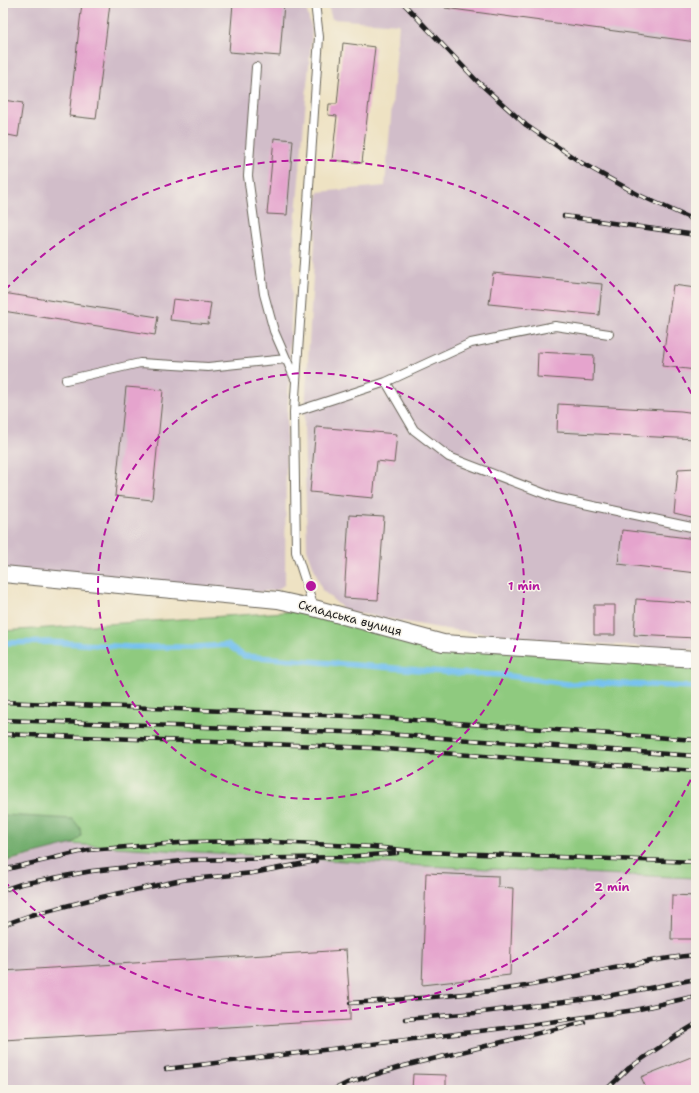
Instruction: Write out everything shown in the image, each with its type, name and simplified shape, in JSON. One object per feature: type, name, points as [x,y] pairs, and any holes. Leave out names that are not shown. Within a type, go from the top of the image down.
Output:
[{"type":"street","name":"Складська вулиця","points":[[3,574],[278,600],[314,608],[443,643],[696,659]]},
{"type":"lane","points":[[314,608],[296,552],[294,412],[319,37],[315,3]]},
{"type":"lane","points":[[256,67],[248,176],[264,294],[274,331],[296,382]]},
{"type":"lane","points":[[294,412],[386,382],[471,343],[555,326],[609,334]]},
{"type":"lane","points":[[66,380],[140,363],[208,367],[286,359]]},
{"type":"lane","points":[[386,382],[414,430],[449,457],[556,498],[696,528]]},
{"type":"shaded area","points":[[3,3],[305,4],[312,30],[294,238],[286,450],[285,584],[277,590],[252,593],[3,569]]},
{"type":"shaded area","points":[[327,3],[696,3],[696,650],[556,641],[445,629],[346,611],[322,590],[307,549],[304,427],[318,192],[385,186],[399,24],[332,19]]},
{"type":"shaded area","points":[[73,844],[425,866],[696,878],[696,1090],[3,1090],[3,863]]},
{"type":"green space","points":[[314,610],[444,645],[696,669],[696,878],[425,866],[3,840],[3,631]]},
{"type":"green space","points":[[3,815],[73,819],[80,828],[81,836],[73,844],[3,862]]},
{"type":"building","points":[[82,3],[110,3],[96,119],[69,116]]},
{"type":"building","points":[[233,3],[284,3],[280,56],[229,52]]},
{"type":"building","points":[[445,3],[696,3],[696,42],[445,8]]},
{"type":"building","points":[[343,43],[375,47],[362,163],[332,160],[337,116],[328,115],[329,104],[337,104]]},
{"type":"building","points":[[3,100],[23,103],[18,137],[3,134]]},
{"type":"building","points":[[274,138],[293,140],[287,215],[267,214]]},
{"type":"building","points":[[493,273],[602,284],[599,315],[489,304]]},
{"type":"building","points":[[673,285],[696,288],[696,370],[662,366]]},
{"type":"building","points":[[3,293],[158,317],[155,335],[3,311]]},
{"type":"building","points":[[173,299],[211,303],[208,324],[170,320]]},
{"type":"building","points":[[538,352],[594,355],[593,381],[537,377]]},
{"type":"building","points":[[126,387],[163,390],[152,500],[115,496]]},
{"type":"building","points":[[558,404],[696,413],[696,439],[557,432]]},
{"type":"building","points":[[316,427],[397,434],[394,463],[377,461],[373,498],[310,492]]},
{"type":"building","points":[[696,468],[696,519],[674,514],[678,469]]},
{"type":"building","points":[[349,515],[384,517],[378,600],[344,598]]},
{"type":"building","points":[[622,530],[696,539],[696,573],[618,564]]},
{"type":"building","points":[[636,599],[696,603],[696,638],[634,635]]},
{"type":"building","points":[[594,605],[615,605],[615,635],[594,635]]},
{"type":"building","points":[[426,873],[498,876],[498,887],[513,888],[510,975],[422,985]]},
{"type":"building","points":[[672,895],[696,896],[696,939],[671,939]]},
{"type":"building","points":[[346,950],[350,1020],[3,1040],[3,971]]},
{"type":"building","points":[[696,1055],[696,1090],[647,1090],[641,1077]]},
{"type":"building","points":[[413,1074],[446,1075],[446,1090],[412,1090]]},
{"type":"waterway","points":[[3,643],[49,642],[130,647],[196,647],[228,645],[244,656],[456,673],[502,675],[568,684],[603,683],[696,687]]},
{"type":"railway","points":[[403,3],[476,80],[526,125],[580,162],[639,195],[696,221]]},
{"type":"railway","points":[[564,216],[696,235]]},
{"type":"railway","points":[[3,702],[371,717],[696,740]]},
{"type":"railway","points":[[3,720],[372,733],[696,756]]},
{"type":"railway","points":[[3,734],[372,748],[696,771]]},
{"type":"railway","points":[[3,870],[88,850],[191,842],[256,841],[373,847],[423,852],[696,862]]},
{"type":"railway","points":[[3,890],[21,884],[92,871],[191,860],[343,857],[397,853]]},
{"type":"railway","points":[[3,925],[31,915],[97,898],[182,880],[253,873],[316,861]]},
{"type":"railway","points":[[350,1003],[441,996],[532,985],[654,960],[696,955]]},
{"type":"railway","points":[[405,1019],[475,1013],[597,998],[696,979]]},
{"type":"railway","points":[[166,1069],[521,1026],[635,1010],[696,996]]},
{"type":"railway","points":[[333,1090],[347,1083],[404,1066],[584,1022]]},
{"type":"railway","points":[[606,1090],[629,1068],[696,1024]]}]
